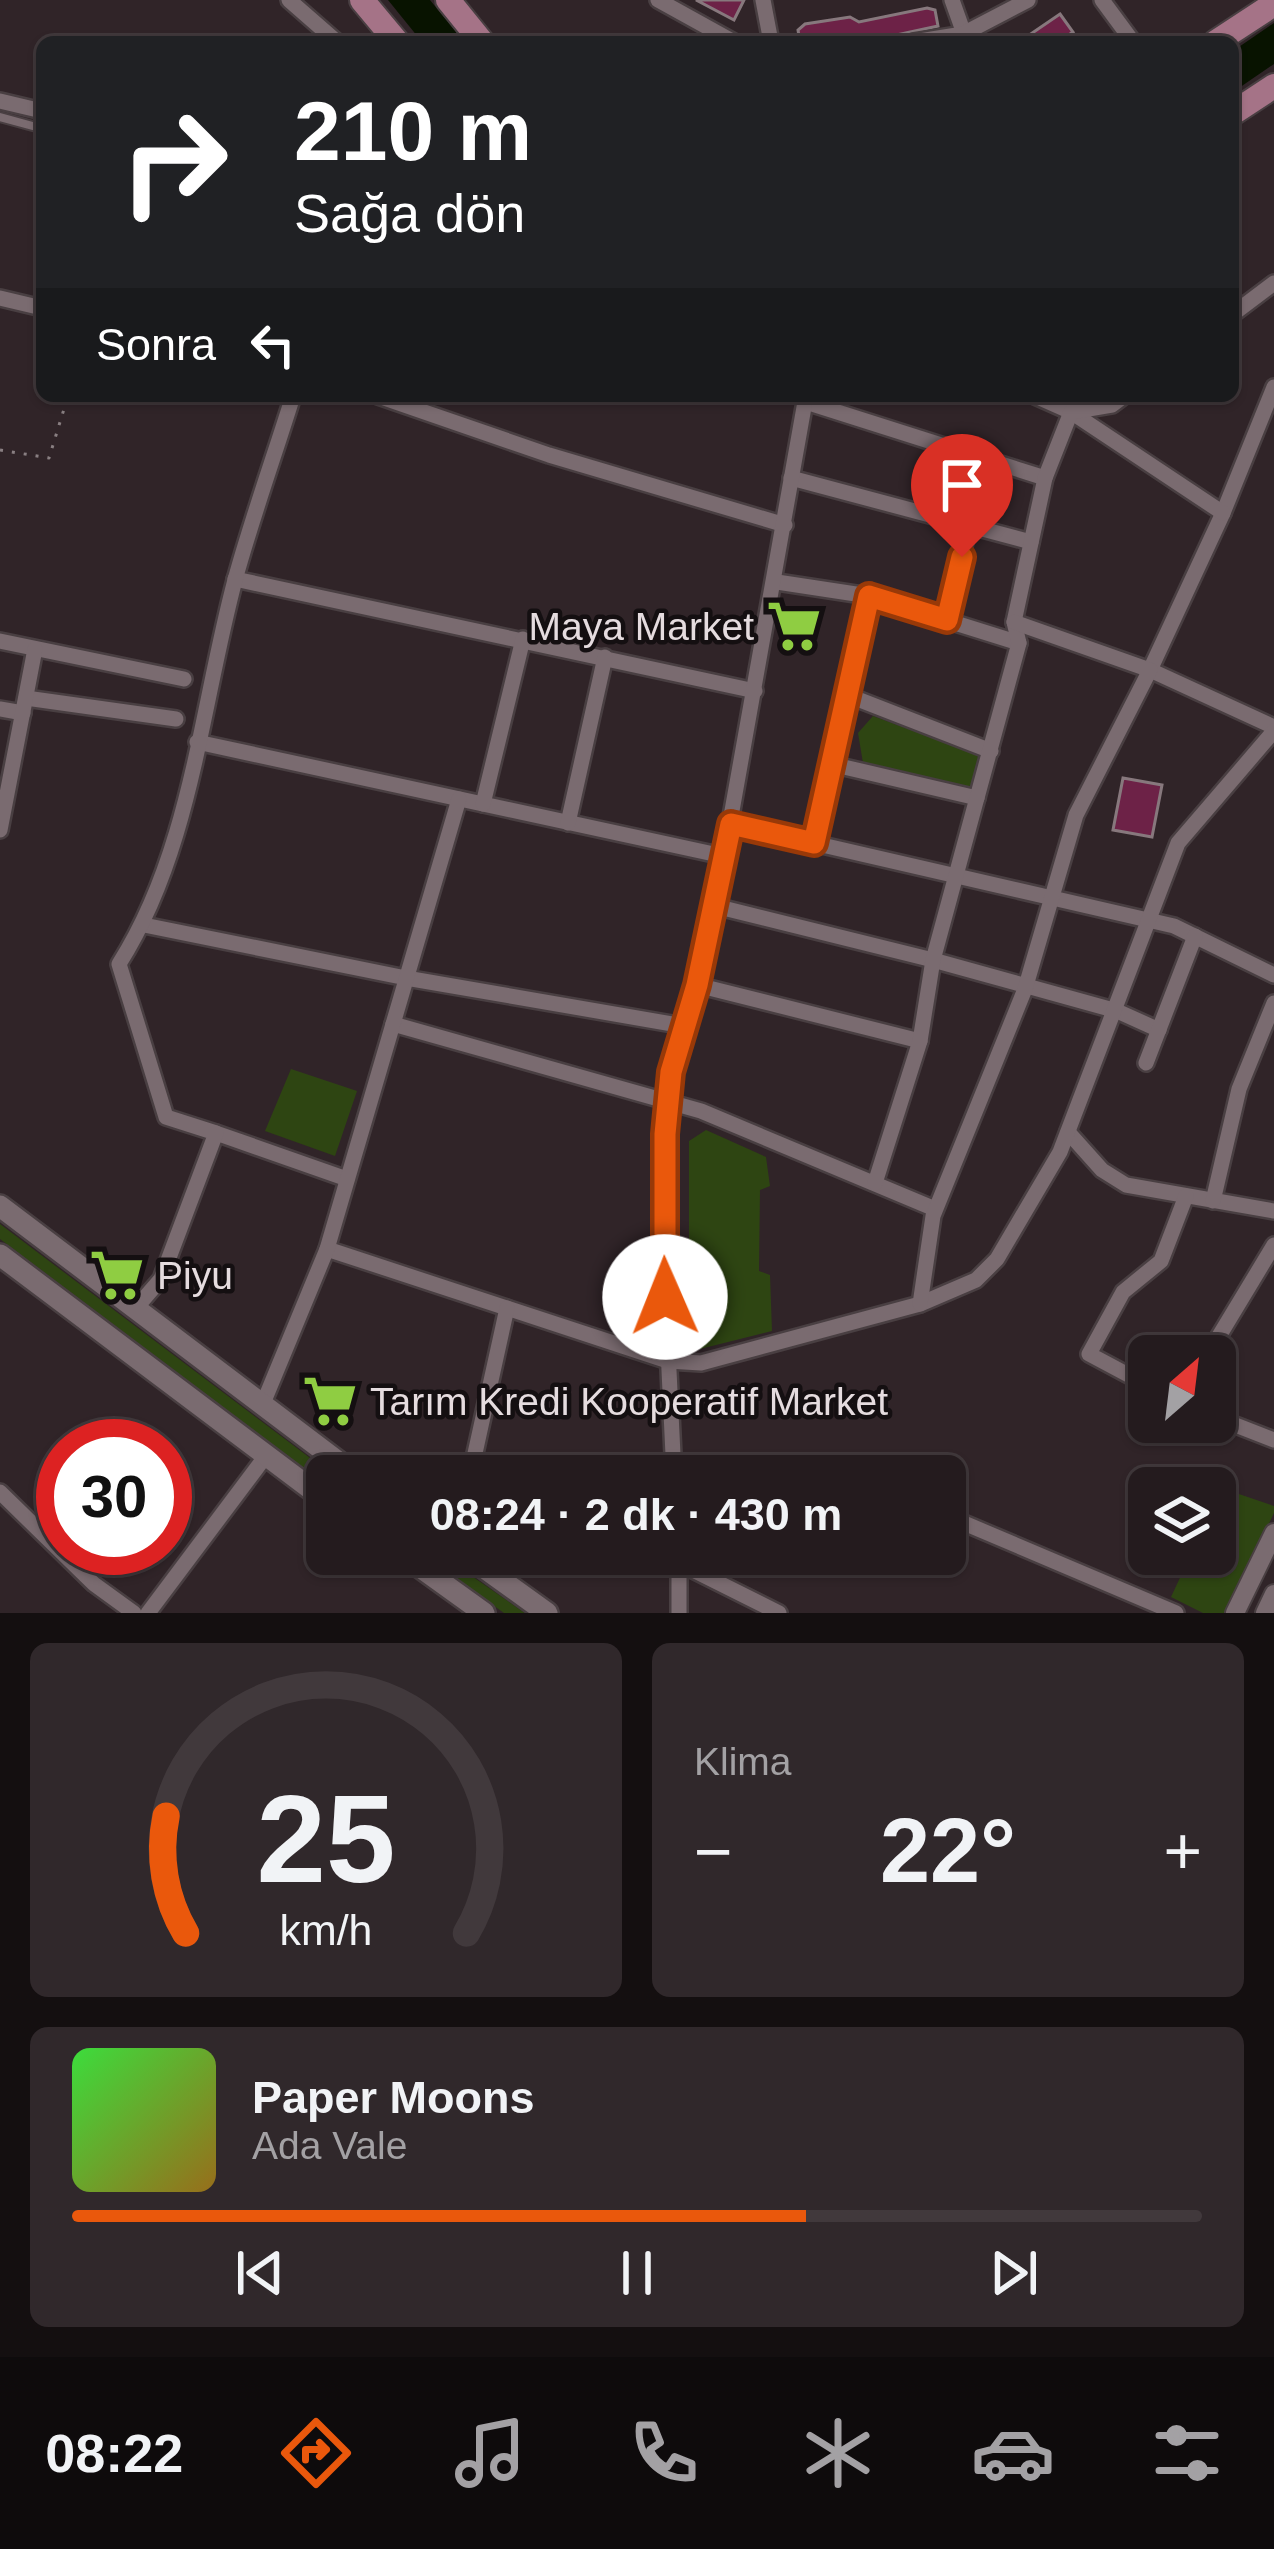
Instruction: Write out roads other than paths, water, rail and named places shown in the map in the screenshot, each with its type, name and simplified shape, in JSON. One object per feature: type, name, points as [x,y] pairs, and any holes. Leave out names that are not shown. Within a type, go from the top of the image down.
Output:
[{"type":"main road","points":[[362,0],[392,36]]},
{"type":"main road","points":[[448,0],[477,36]]},
{"type":"main road","points":[[1225,36],[1274,4]]},
{"type":"main road","points":[[1239,109],[1274,86]]},
{"type":"main road","points":[[0,1206],[328,1455]]},
{"type":"main road","points":[[0,1255],[306,1486]]},
{"type":"main road","points":[[431,1575],[484,1613]]},
{"type":"main road","points":[[494,1575],[547,1613]]},
{"type":"street","points":[[290,0],[330,36]]},
{"type":"street","points":[[658,0],[723,36]]},
{"type":"street","points":[[763,0],[770,36]]},
{"type":"street","points":[[952,0],[964,36]]},
{"type":"street","points":[[968,36],[1028,0]]},
{"type":"street","points":[[1102,0],[1128,36]]},
{"type":"street","points":[[0,101],[36,118]]},
{"type":"street","points":[[1239,309],[1274,283]]},
{"type":"street","points":[[0,298],[36,307]]},
{"type":"street","points":[[920,1304],[935,1209],[1025,988],[1076,815],[1223,513],[1274,387]]},
{"type":"street","points":[[291,402],[236,579],[171,849],[144,925],[119,964],[166,1117],[346,1179]]},
{"type":"street","points":[[395,402],[549,455],[785,525]]},
{"type":"street","points":[[673,1455],[668,1105],[715,906],[777,582],[805,402]]},
{"type":"street","points":[[815,402],[1045,478]]},
{"type":"street","points":[[1048,402],[1071,412],[1223,513]]},
{"type":"street","points":[[1071,412],[1116,402]]},
{"type":"street","points":[[875,1183],[920,1041],[933,960],[1018,643],[1014,622],[1045,478],[1071,412]]},
{"type":"street","points":[[791,478],[1031,542]]},
{"type":"street","points":[[947,620],[969,525]]},
{"type":"street","points":[[236,579],[755,691]]},
{"type":"street","points":[[777,582],[869,596],[1018,643]]},
{"type":"street","points":[[814,843],[869,596]]},
{"type":"street","points":[[327,1249],[668,1361],[701,1363],[920,1304],[976,1280],[1023,1223],[1068,1132],[1178,843],[1274,729],[1150,670],[1014,622]]},
{"type":"street","points":[[483,805],[523,639]]},
{"type":"street","points":[[0,641],[184,679]]},
{"type":"street","points":[[0,830],[35,649]]},
{"type":"street","points":[[568,823],[605,657]]},
{"type":"street","points":[[847,695],[991,751]]},
{"type":"street","points":[[0,709],[24,705],[176,719]]},
{"type":"street","points":[[197,742],[723,856]]},
{"type":"street","points":[[832,764],[977,798]]},
{"type":"street","points":[[262,1406],[327,1249],[459,799]]},
{"type":"street","points":[[731,824],[1148,920],[1195,936],[1274,975]]},
{"type":"street","points":[[715,906],[1117,1011],[1159,1030]]},
{"type":"street","points":[[144,925],[406,978],[684,1026]]},
{"type":"street","points":[[1146,1063],[1195,936]]},
{"type":"street","points":[[697,985],[920,1041]]},
{"type":"street","points":[[1214,1201],[1239,1089],[1274,1004]]},
{"type":"street","points":[[393,1024],[701,1112],[935,1209]]},
{"type":"street","points":[[1068,1132],[1102,1170],[1126,1184],[1274,1211]]},
{"type":"street","points":[[135,1310],[161,1279],[216,1133]]},
{"type":"street","points":[[1128,1375],[1089,1354],[1123,1292],[1161,1262],[1186,1196]]},
{"type":"street","points":[[1220,1335],[1274,1245]]},
{"type":"street","points":[[475,1455],[507,1308]]},
{"type":"street","points":[[1236,1426],[1274,1441]]},
{"type":"street","points":[[148,1613],[266,1457]]},
{"type":"street","points":[[0,1492],[94,1584],[134,1613]]},
{"type":"street","points":[[966,1524],[1176,1613]]},
{"type":"street","points":[[1235,1613],[1274,1533]]},
{"type":"street","points":[[679,1575],[679,1613]]},
{"type":"street","points":[[710,1575],[779,1613]]},
{"type":"street","points":[[1265,1613],[1274,1594]]},
{"type":"lane","points":[[0,117],[36,120]]},
{"type":"place","name":"Maya Market","points":[[794,626]]},
{"type":"place","name":"Piyu","points":[[117,1275]]},
{"type":"place","name":"Tarım Kredi Kooperatif Market","points":[[330,1401]]}]
